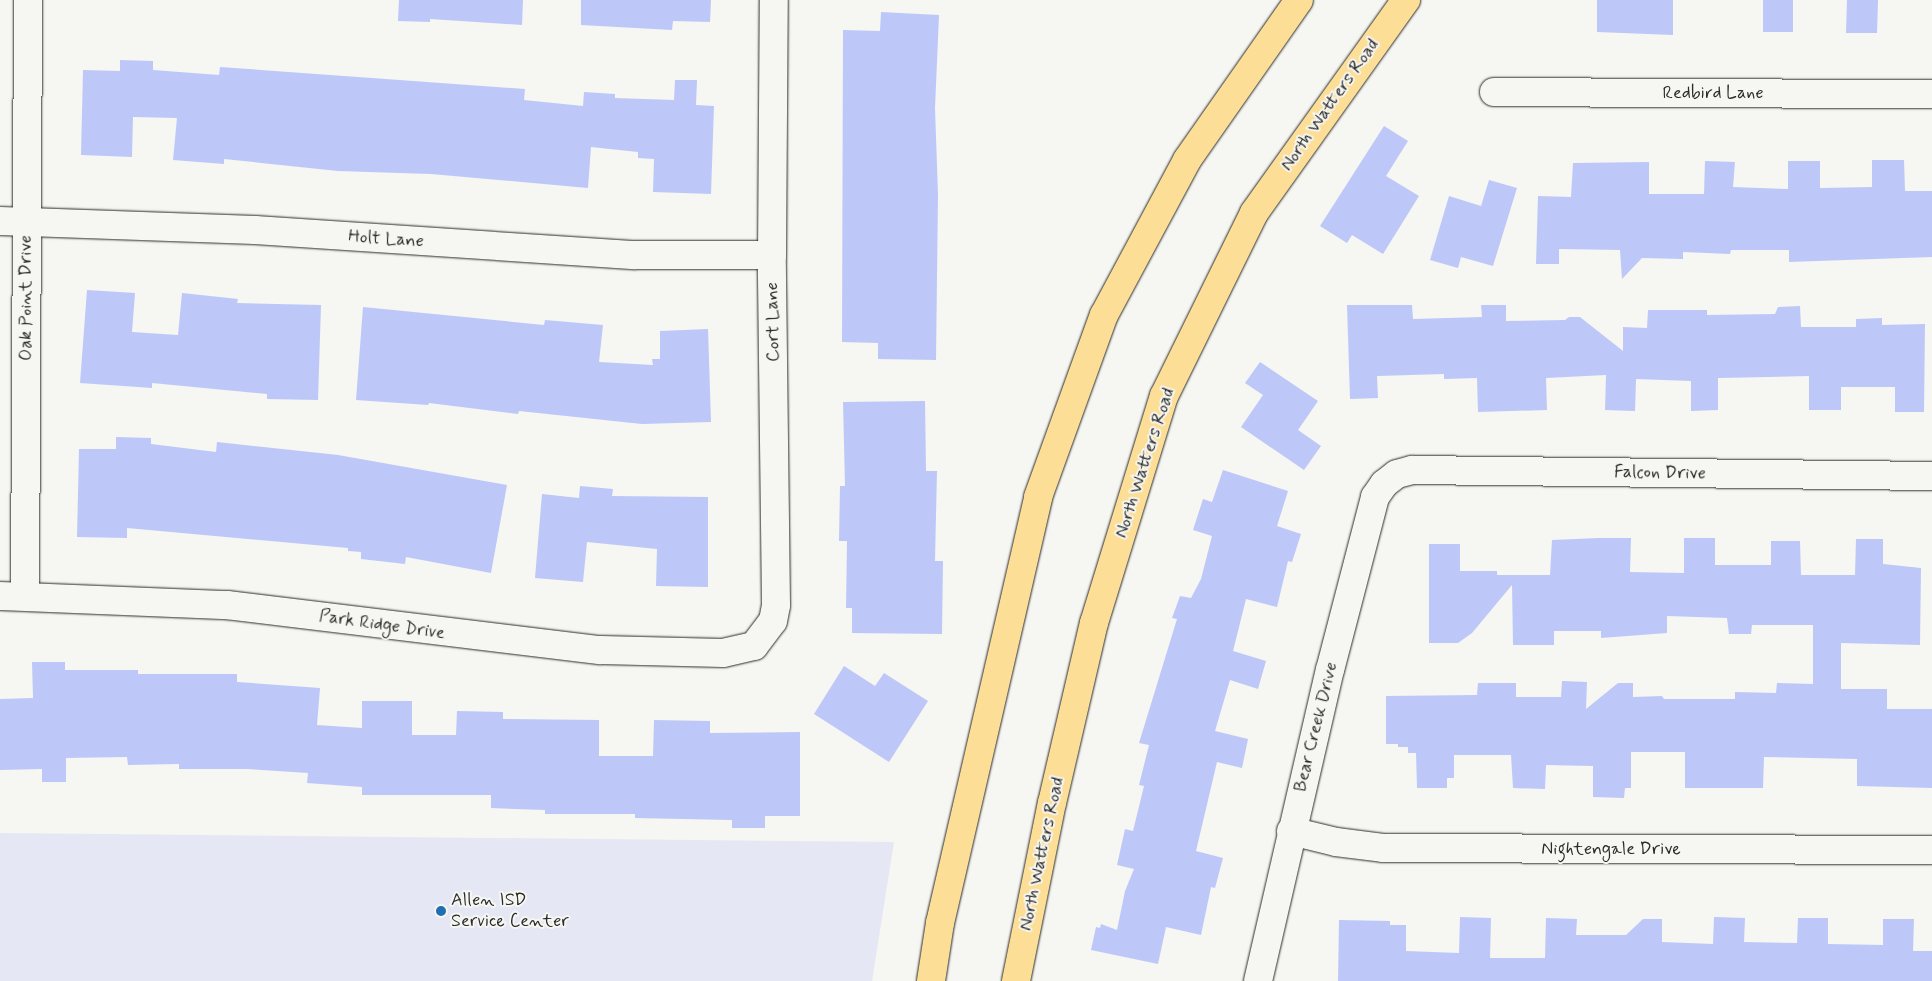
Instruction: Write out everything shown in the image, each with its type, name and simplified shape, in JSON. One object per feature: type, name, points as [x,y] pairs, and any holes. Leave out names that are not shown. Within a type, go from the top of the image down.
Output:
[{"type":"main road","points":[[931,981],[940,923],[958,855],[1038,497],[1104,315],[1187,160],[1299,0]]},
{"type":"main road","name":"North Watters Road","points":[[1016,981],[1052,803],[1094,623],[1164,396],[1254,214],[1406,0]]},
{"type":"street","name":"Oak Point Drive","points":[[12,595],[27,220],[28,0]]},
{"type":"street","name":"Cort Lane","points":[[760,640],[773,621],[776,604],[772,255],[774,0]]},
{"type":"street","name":"Redbird Lane","points":[[1494,92],[1932,94]]},
{"type":"street","name":"Holt Lane","points":[[0,221],[27,220],[255,230],[635,255],[772,255]]},
{"type":"street","name":"Falcon Drive","points":[[1390,480],[1412,470],[1932,476]]},
{"type":"street","name":"Bear Creek Drive","points":[[1258,981],[1291,831],[1373,505],[1380,490],[1390,480]]},
{"type":"street","name":"Park Ridge Drive","points":[[12,595],[227,605],[602,650],[739,652],[760,640]]},
{"type":"street","name":"Nightengale Drive","points":[[1291,831],[1336,842],[1383,848],[1932,850]]},
{"type":"shaded area","name":"Allen ISD Service Center","points":[[0,833],[894,842],[872,981],[0,981]]},
{"type":"building","points":[[399,0],[523,0],[522,25],[430,19],[430,22],[398,21]]},
{"type":"building","points":[[581,0],[711,0],[710,22],[673,21],[672,30],[581,25]]},
{"type":"building","points":[[1597,0],[1673,0],[1673,35],[1597,32]]},
{"type":"building","points":[[1763,0],[1793,0],[1793,32],[1763,32]]},
{"type":"building","points":[[1847,0],[1878,0],[1877,33],[1846,33]]},
{"type":"building","points":[[881,12],[939,15],[935,108],[938,195],[936,360],[878,359],[878,343],[842,342],[843,30],[880,31]]},
{"type":"building","points":[[120,60],[153,61],[153,70],[219,75],[220,67],[525,89],[524,100],[583,106],[584,92],[615,94],[615,98],[674,100],[675,80],[697,80],[696,105],[714,106],[711,194],[653,192],[654,159],[638,158],[638,152],[591,147],[588,188],[431,174],[338,171],[224,159],[224,164],[173,160],[177,118],[133,117],[132,157],[81,155],[83,70],[120,71]]},
{"type":"building","points":[[1384,126],[1408,141],[1386,176],[1419,196],[1383,254],[1352,235],[1347,243],[1320,226]]},
{"type":"building","points":[[1872,160],[1904,160],[1905,191],[1932,191],[1932,257],[1789,262],[1789,250],[1731,250],[1730,254],[1683,252],[1683,259],[1642,258],[1622,279],[1620,250],[1559,249],[1559,264],[1536,264],[1538,196],[1571,197],[1573,163],[1649,162],[1649,194],[1704,194],[1705,161],[1735,162],[1733,187],[1788,189],[1788,161],[1820,161],[1820,188],[1872,187]]},
{"type":"building","points":[[1489,180],[1517,188],[1493,266],[1461,257],[1458,268],[1430,260],[1449,196],[1481,206]]},
{"type":"building","points":[[87,290],[135,293],[132,332],[178,335],[182,293],[238,299],[237,303],[321,305],[318,400],[267,399],[267,394],[152,383],[152,388],[80,383]]},
{"type":"building","points":[[1347,305],[1412,305],[1413,319],[1482,317],[1481,305],[1506,305],[1506,321],[1565,320],[1569,317],[1580,317],[1623,351],[1623,327],[1647,328],[1648,310],[1707,310],[1707,315],[1775,314],[1778,307],[1800,306],[1801,327],[1856,327],[1856,319],[1882,318],[1882,325],[1925,324],[1924,412],[1895,412],[1895,387],[1841,387],[1841,410],[1809,410],[1809,376],[1718,378],[1718,410],[1691,411],[1691,381],[1636,379],[1635,411],[1605,410],[1606,375],[1546,378],[1547,410],[1478,412],[1477,378],[1444,379],[1444,374],[1377,376],[1378,398],[1350,399]]},
{"type":"building","points":[[363,307],[544,325],[545,320],[603,325],[599,362],[653,365],[652,359],[660,359],[660,331],[708,329],[711,422],[642,424],[519,411],[518,414],[429,403],[428,405],[356,400]]},
{"type":"building","points":[[1260,362],[1318,401],[1298,430],[1321,446],[1304,470],[1241,427],[1263,395],[1245,383]]},
{"type":"building","points":[[925,401],[926,471],[937,471],[935,561],[943,561],[942,634],[852,633],[852,608],[846,608],[847,541],[839,541],[840,486],[845,486],[843,402]]},
{"type":"building","points":[[116,437],[151,438],[151,444],[216,452],[217,442],[338,455],[507,485],[491,573],[406,557],[405,564],[361,559],[361,552],[348,551],[348,548],[127,528],[127,538],[77,537],[79,449],[116,449]]},
{"type":"building","points":[[1223,470],[1288,491],[1277,526],[1301,534],[1292,562],[1288,561],[1277,607],[1246,599],[1233,651],[1266,661],[1258,689],[1230,680],[1215,731],[1248,739],[1242,768],[1217,762],[1196,851],[1223,858],[1215,888],[1211,887],[1201,935],[1166,927],[1158,964],[1091,950],[1096,927],[1100,928],[1101,924],[1117,930],[1125,891],[1134,869],[1117,865],[1125,829],[1133,831],[1144,786],[1139,785],[1149,745],[1139,743],[1177,619],[1172,618],[1180,596],[1191,598],[1201,579],[1212,536],[1193,530],[1203,499],[1212,502]]},
{"type":"building","points":[[580,486],[613,489],[612,496],[708,497],[708,587],[656,586],[657,549],[587,542],[583,582],[535,578],[542,494],[579,498]]},
{"type":"building","points":[[1631,538],[1630,572],[1684,573],[1684,538],[1715,538],[1715,565],[1771,565],[1771,541],[1800,541],[1801,575],[1855,575],[1856,539],[1883,539],[1883,564],[1921,568],[1920,645],[1841,643],[1841,689],[1887,689],[1887,709],[1932,709],[1932,788],[1857,786],[1857,759],[1764,757],[1763,788],[1685,788],[1685,752],[1631,752],[1631,788],[1625,788],[1624,798],[1593,797],[1593,766],[1546,765],[1545,789],[1513,788],[1511,755],[1454,755],[1454,778],[1447,778],[1447,788],[1417,788],[1416,753],[1408,753],[1408,747],[1398,747],[1398,744],[1386,744],[1386,696],[1477,695],[1478,683],[1516,683],[1516,697],[1561,697],[1562,681],[1587,682],[1586,709],[1618,683],[1633,683],[1633,697],[1662,696],[1664,699],[1735,699],[1735,692],[1776,693],[1777,683],[1813,684],[1813,625],[1752,625],[1751,634],[1729,634],[1727,618],[1667,616],[1667,633],[1601,638],[1601,631],[1554,631],[1554,645],[1513,645],[1512,585],[1472,633],[1458,643],[1429,643],[1429,544],[1460,544],[1460,571],[1497,571],[1497,575],[1550,575],[1552,540]]},
{"type":"building","points":[[32,662],[65,662],[65,670],[138,670],[138,674],[237,674],[237,682],[320,688],[317,725],[362,728],[362,701],[412,701],[412,735],[456,735],[457,711],[503,712],[503,719],[599,720],[599,756],[653,756],[654,720],[710,721],[710,733],[800,732],[800,816],[765,816],[765,828],[732,828],[732,820],[635,818],[635,814],[545,814],[545,810],[491,808],[491,795],[362,795],[362,787],[307,783],[308,773],[247,769],[179,769],[179,764],[128,765],[127,757],[66,758],[66,782],[42,782],[42,769],[0,770],[0,699],[33,698]]},
{"type":"building","points":[[844,666],[875,686],[884,673],[928,701],[889,762],[814,714]]},
{"type":"building","points":[[1460,917],[1491,918],[1490,958],[1545,958],[1546,918],[1577,919],[1576,935],[1626,935],[1643,919],[1662,919],[1662,942],[1713,944],[1714,917],[1745,918],[1744,942],[1797,943],[1798,918],[1828,918],[1828,944],[1883,945],[1883,919],[1914,919],[1913,951],[1932,951],[1932,981],[1338,981],[1339,920],[1390,921],[1390,925],[1406,925],[1406,951],[1459,953]]},
{"type":"place","name":"Allen ISD Service Center","points":[[441,911]]}]
